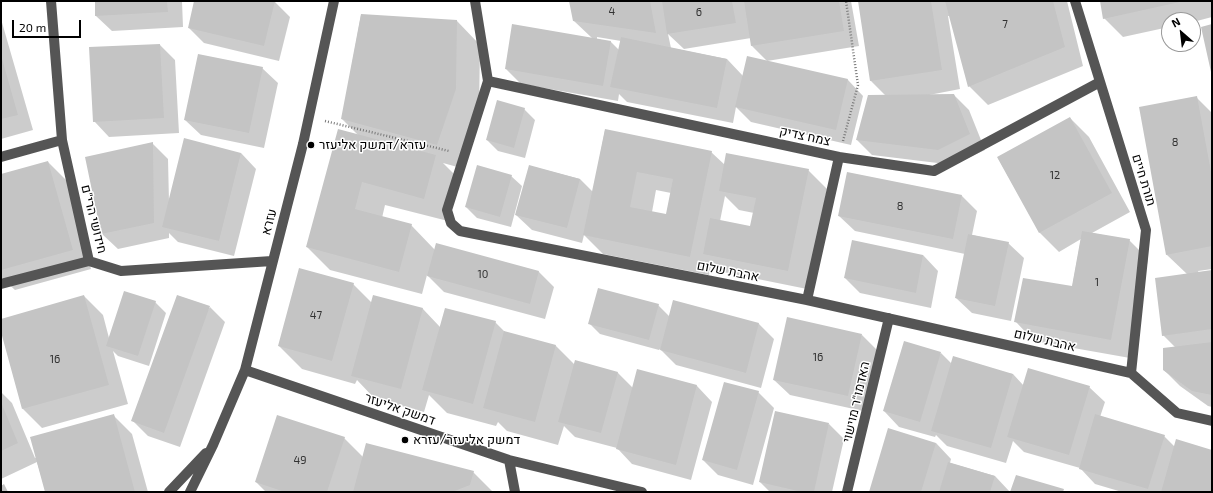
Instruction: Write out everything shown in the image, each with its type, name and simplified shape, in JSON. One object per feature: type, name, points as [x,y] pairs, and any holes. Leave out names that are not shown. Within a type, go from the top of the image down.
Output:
[{"type":"street","name":"חידושי הרי\"ם","points":[[51,1],[62,140],[89,261],[122,270],[272,261]]},
{"type":"street","name":"עזרא","points":[[190,492],[213,445],[245,370],[308,117],[334,1]]},
{"type":"street","name":"אהבת שלום","points":[[475,1],[488,81],[447,210],[451,223],[460,231],[807,300],[1132,374],[1177,413],[1212,421]]},
{"type":"street","name":"תורת חיים","points":[[1075,1],[1146,230],[1132,374]]},
{"type":"street","name":"צמח צדיק","points":[[488,81],[839,157],[934,170],[1100,82]]},
{"type":"street","points":[[1,157],[62,140]]},
{"type":"street","points":[[807,300],[839,157]]},
{"type":"street","points":[[1,284],[89,261]]},
{"type":"street","name":"האדמו\"ר מוישוי","points":[[848,492],[889,318]]},
{"type":"street","name":"דמשק אליעזר","points":[[245,370],[509,460],[642,492]]},
{"type":"street","name":"עזרא","points":[[169,492],[213,445]]},
{"type":"street","points":[[509,460],[515,492]]},
{"type":"path","points":[[839,157],[858,85],[846,1]]},
{"type":"path","points":[[308,117],[465,155]]},
{"type":"building","points":[[95,1],[167,1],[168,12],[95,16]]},
{"type":"building","points":[[194,1],[275,1],[264,46],[188,28]]},
{"type":"building","points":[[569,1],[650,1],[656,33],[573,21]]},
{"type":"building","points":[[662,1],[732,1],[736,23],[667,34]]},
{"type":"building","points":[[744,1],[839,1],[844,31],[751,46]]},
{"type":"building","points":[[858,1],[931,1],[942,70],[870,81]]},
{"type":"building","points":[[945,1],[1053,1],[1065,47],[968,87]]},
{"type":"building","points":[[1100,1],[1180,1],[1180,2],[1103,19]]},
{"type":"building","points":[[361,14],[457,20],[456,89],[437,145],[341,119]]},
{"type":"building","points":[[512,24],[611,41],[603,86],[505,69]]},
{"type":"building","points":[[1212,24],[1212,72],[1211,72],[1201,27]]},
{"type":"building","points":[[621,37],[727,59],[717,108],[610,87]]},
{"type":"building","points":[[160,44],[164,118],[93,122],[89,47]]},
{"type":"building","points":[[198,54],[263,67],[249,133],[184,120]]},
{"type":"building","points":[[1,55],[18,115],[1,119]]},
{"type":"building","points":[[747,56],[848,79],[836,130],[735,107]]},
{"type":"building","points":[[954,94],[970,134],[938,150],[856,140],[868,95]]},
{"type":"building","points":[[1197,96],[1212,177],[1212,246],[1166,255],[1139,107]]},
{"type":"building","points":[[497,100],[525,108],[514,148],[486,140]]},
{"type":"building","points":[[1070,117],[1112,193],[1039,233],[997,157]]},
{"type":"building","points":[[338,129],[436,155],[424,199],[362,182],[355,209],[412,224],[399,272],[306,247]]},
{"type":"building","points":[[605,129],[712,151],[690,257],[583,235]],"holes":[[[637,172],[673,179],[666,214],[630,207]]]},
{"type":"building","points":[[184,138],[241,153],[219,241],[162,227]]},
{"type":"building","points":[[153,142],[154,223],[101,234],[85,157]]},
{"type":"building","points":[[726,153],[809,169],[788,271],[703,254],[710,218],[750,226],[756,198],[719,191]]},
{"type":"building","points":[[48,161],[73,250],[1,270],[1,174]]},
{"type":"building","points":[[477,165],[512,175],[500,217],[465,207]]},
{"type":"building","points":[[529,165],[580,179],[567,228],[515,215]]},
{"type":"building","points":[[847,172],[962,195],[953,239],[838,216]]},
{"type":"building","points":[[1082,231],[1130,239],[1111,340],[1014,322],[1023,278],[1072,286]]},
{"type":"building","points":[[968,234],[1009,242],[995,306],[955,298]]},
{"type":"building","points":[[852,240],[923,255],[916,293],[844,278]]},
{"type":"building","points":[[436,243],[539,271],[530,304],[427,276]]},
{"type":"building","points":[[299,268],[354,283],[332,361],[278,346]]},
{"type":"building","points":[[1212,270],[1212,329],[1162,336],[1155,278]]},
{"type":"building","points":[[598,288],[659,304],[649,340],[588,324]]},
{"type":"building","points":[[124,291],[156,301],[138,356],[106,346]]},
{"type":"building","points":[[84,295],[109,385],[22,409],[1,332],[1,319]]},
{"type":"building","points":[[177,295],[210,306],[164,433],[131,421]]},
{"type":"building","points":[[373,295],[423,308],[401,389],[351,376]]},
{"type":"building","points":[[673,300],[759,323],[746,373],[660,350]]},
{"type":"building","points":[[445,308],[496,321],[473,404],[422,390]]},
{"type":"building","points":[[787,317],[862,334],[848,396],[773,380]]},
{"type":"building","points":[[504,331],[556,345],[535,422],[483,408]]},
{"type":"building","points":[[904,341],[941,352],[920,422],[883,411]]},
{"type":"building","points":[[1212,342],[1212,395],[1192,391],[1163,370],[1163,348]]},
{"type":"building","points":[[953,356],[1013,374],[991,448],[931,431]]},
{"type":"building","points":[[575,360],[618,372],[601,433],[558,422]]},
{"type":"building","points":[[1028,368],[1090,386],[1069,455],[1007,437]]},
{"type":"building","points":[[637,369],[697,385],[676,465],[616,449]]},
{"type":"building","points":[[724,382],[759,391],[737,470],[702,460]]},
{"type":"building","points":[[1,402],[18,443],[1,451]]},
{"type":"building","points":[[775,411],[829,423],[814,492],[802,492],[759,482]]},
{"type":"building","points":[[114,414],[135,492],[45,492],[30,437]]},
{"type":"building","points":[[1095,414],[1165,435],[1148,489],[1079,469]]},
{"type":"building","points":[[277,415],[345,437],[327,492],[285,492],[255,482]]},
{"type":"building","points":[[888,428],[936,443],[921,492],[869,492]]},
{"type":"building","points":[[1176,439],[1212,450],[1212,492],[1161,492]]},
{"type":"building","points":[[366,443],[474,471],[470,485],[452,492],[353,492]]},
{"type":"building","points":[[948,462],[995,476],[990,492],[939,492]]},
{"type":"building","points":[[1016,475],[1064,489],[1063,492],[1010,492]]},
{"type":"building","points":[[4,484],[8,492],[1,492],[1,486]]},
{"type":"place","name":"עזרא/דמשק אליעזר","points":[[311,145]]},
{"type":"place","name":"דמשק אליעזר/עזרא","points":[[405,440]]}]
